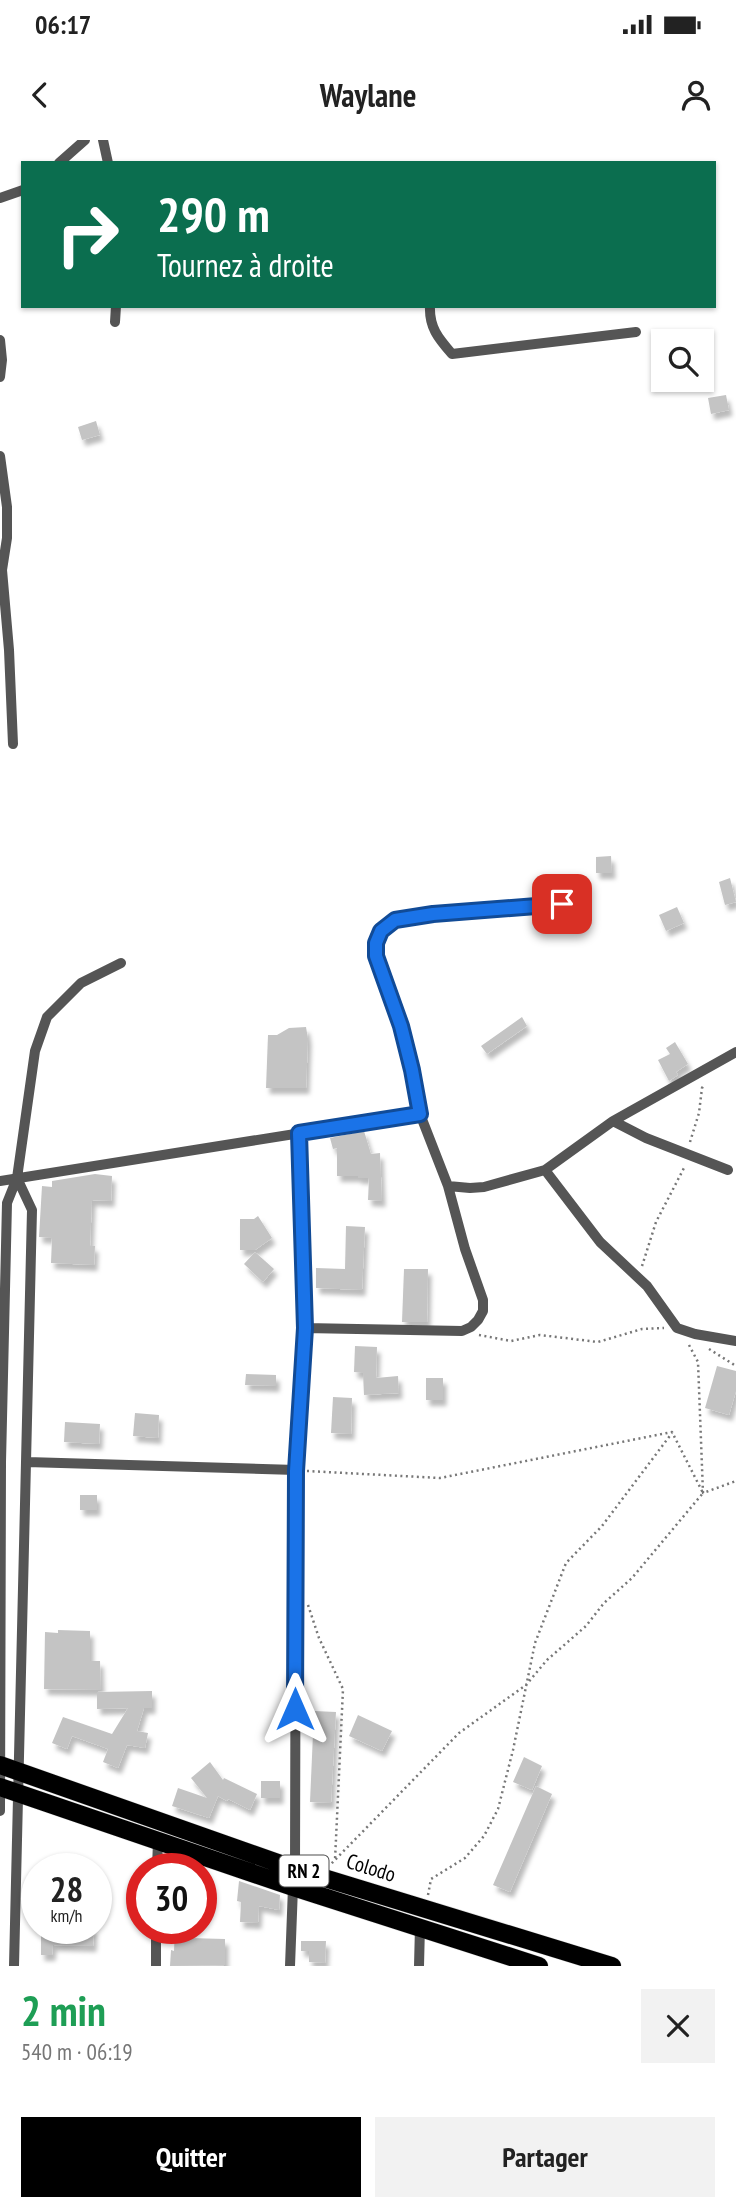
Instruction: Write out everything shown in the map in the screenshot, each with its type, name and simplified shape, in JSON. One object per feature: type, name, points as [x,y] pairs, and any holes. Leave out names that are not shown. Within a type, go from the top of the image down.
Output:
[{"type":"main road","name":"Colodo","points":[[1,1766],[319,1876],[612,1966]]},
{"type":"main road","name":"Colodo","points":[[6,1789],[293,1887],[539,1966]]},
{"type":"street","points":[[61,161],[85,140]]},
{"type":"street","points":[[103,140],[108,161]]},
{"type":"street","points":[[0,198],[20,190]]},
{"type":"street","points":[[115,322],[116,308]]},
{"type":"street","points":[[430,308],[431,326],[452,354],[636,332]]},
{"type":"street","points":[[0,340],[0,377]]},
{"type":"street","points":[[0,456],[7,507],[7,538],[1,569],[9,650],[13,744]]},
{"type":"street","points":[[305,1328],[462,1331],[471,1327],[483,1311],[483,1300],[465,1250],[449,1186],[420,1114],[401,1026],[376,956],[376,943],[381,931],[395,920],[433,914],[586,903]]},
{"type":"street","points":[[14,1966],[6,1789],[1,1766],[1,1462],[7,1203],[17,1178],[35,1051],[47,1017],[80,983],[121,963]]},
{"type":"street","points":[[449,1186],[484,1187],[545,1170],[614,1121],[736,1052]]},
{"type":"street","points":[[0,1181],[420,1114]]},
{"type":"street","points":[[614,1121],[646,1138],[728,1170]]},
{"type":"street","points":[[295,1868],[296,1471],[305,1328],[299,1133]]},
{"type":"street","points":[[545,1170],[600,1242],[647,1286],[677,1328],[736,1341]]},
{"type":"street","points":[[0,1811],[6,1789],[19,1773],[32,1210],[17,1178]]},
{"type":"street","points":[[27,1462],[296,1471]]},
{"type":"street","points":[[158,1841],[158,1853]]},
{"type":"street","points":[[290,1966],[293,1887]]},
{"type":"street","points":[[419,1926],[419,1966]]},
{"type":"street","points":[[156,1944],[156,1966]]},
{"type":"path","points":[[462,1331],[511,1342],[540,1335],[598,1342],[642,1329],[677,1328],[698,1362],[703,1493]]},
{"type":"path","points":[[672,1432],[703,1493]]},
{"type":"path","points":[[296,1471],[440,1478],[672,1432]]},
{"type":"path","points":[[425,1908],[431,1879],[466,1858],[484,1836],[498,1809],[535,1643],[566,1563],[602,1526],[672,1432]]},
{"type":"path","points":[[319,1876],[459,1733],[526,1685],[547,1660],[586,1626],[604,1603],[632,1578],[703,1493],[736,1481]]},
{"type":"path","points":[[306,1596],[319,1638],[343,1689],[335,1860]]},
{"type":"building","points":[[726,395],[729,410],[711,414],[708,398]]},
{"type":"building","points":[[96,421],[100,435],[82,440],[78,427]]},
{"type":"building","points":[[611,856],[612,873],[596,873],[596,857]]},
{"type":"building","points":[[730,878],[736,902],[725,905],[719,882]]},
{"type":"building","points":[[677,907],[684,923],[666,931],[659,915]]},
{"type":"building","points":[[522,1017],[527,1026],[487,1054],[481,1046]]},
{"type":"building","points":[[306,1027],[306,1088],[266,1088],[268,1035],[277,1035],[289,1028]]},
{"type":"building","points":[[675,1042],[688,1064],[669,1081],[658,1060],[670,1054],[666,1048]]},
{"type":"building","points":[[364,1131],[371,1154],[380,1153],[382,1201],[368,1200],[369,1178],[337,1176],[337,1148],[333,1149],[330,1138]]},
{"type":"building","points":[[95,1174],[112,1176],[111,1201],[92,1200],[90,1246],[95,1246],[94,1265],[51,1263],[52,1238],[39,1237],[42,1186],[52,1187],[52,1181]]},
{"type":"building","points":[[258,1216],[272,1238],[255,1250],[240,1250],[240,1219],[254,1219]]},
{"type":"building","points":[[346,1226],[365,1227],[362,1290],[316,1288],[316,1268],[345,1269]]},
{"type":"building","points":[[255,1252],[274,1269],[263,1282],[244,1264]]},
{"type":"building","points":[[404,1269],[428,1269],[427,1322],[402,1322]]},
{"type":"building","points":[[355,1346],[377,1347],[376,1378],[398,1376],[399,1393],[364,1395],[363,1373],[354,1372]]},
{"type":"building","points":[[717,1366],[736,1371],[736,1391],[729,1415],[705,1408]]},
{"type":"building","points":[[246,1374],[276,1375],[276,1386],[245,1385]]},
{"type":"building","points":[[426,1378],[443,1378],[443,1400],[426,1400]]},
{"type":"building","points":[[333,1397],[352,1398],[351,1434],[331,1433]]},
{"type":"building","points":[[135,1413],[159,1415],[158,1438],[133,1436]]},
{"type":"building","points":[[65,1422],[100,1424],[99,1444],[64,1442]]},
{"type":"building","points":[[80,1495],[97,1495],[97,1510],[80,1510]]},
{"type":"building","points":[[58,1630],[90,1631],[90,1661],[100,1661],[101,1690],[44,1689],[45,1632],[58,1633]]},
{"type":"building","points":[[152,1691],[152,1708],[144,1708],[137,1731],[148,1733],[145,1748],[127,1745],[118,1768],[103,1762],[108,1749],[72,1736],[67,1749],[52,1743],[63,1717],[112,1734],[128,1708],[97,1709],[97,1692]]},
{"type":"building","points":[[314,1711],[336,1712],[331,1803],[310,1802]]},
{"type":"building","points":[[358,1715],[392,1731],[382,1751],[349,1736]]},
{"type":"building","points":[[524,1757],[542,1766],[532,1790],[513,1782]]},
{"type":"building","points":[[210,1762],[223,1780],[224,1778],[257,1794],[250,1810],[218,1796],[209,1818],[172,1806],[178,1788],[207,1798],[191,1778]]},
{"type":"building","points":[[261,1781],[280,1781],[280,1798],[261,1798]]},
{"type":"building","points":[[536,1786],[552,1794],[510,1892],[493,1885]]},
{"type":"building","points":[[239,1881],[280,1895],[279,1910],[259,1906],[258,1923],[240,1922],[241,1902],[237,1901]]},
{"type":"building","points":[[217,1939],[225,1939],[225,1965],[170,1966],[171,1950],[174,1951],[174,1944],[217,1944]]},
{"type":"building","points":[[301,1941],[326,1941],[325,1963],[309,1962],[309,1951],[301,1951]]},
{"type":"building","points":[[41,1944],[93,1944],[53,1945],[52,1955],[41,1955]]},
{"type":"route","points":[[295,1709],[296,1471],[305,1328],[299,1133],[420,1114],[401,1026],[376,956],[376,943],[381,931],[395,920],[433,914],[562,904]]}]
